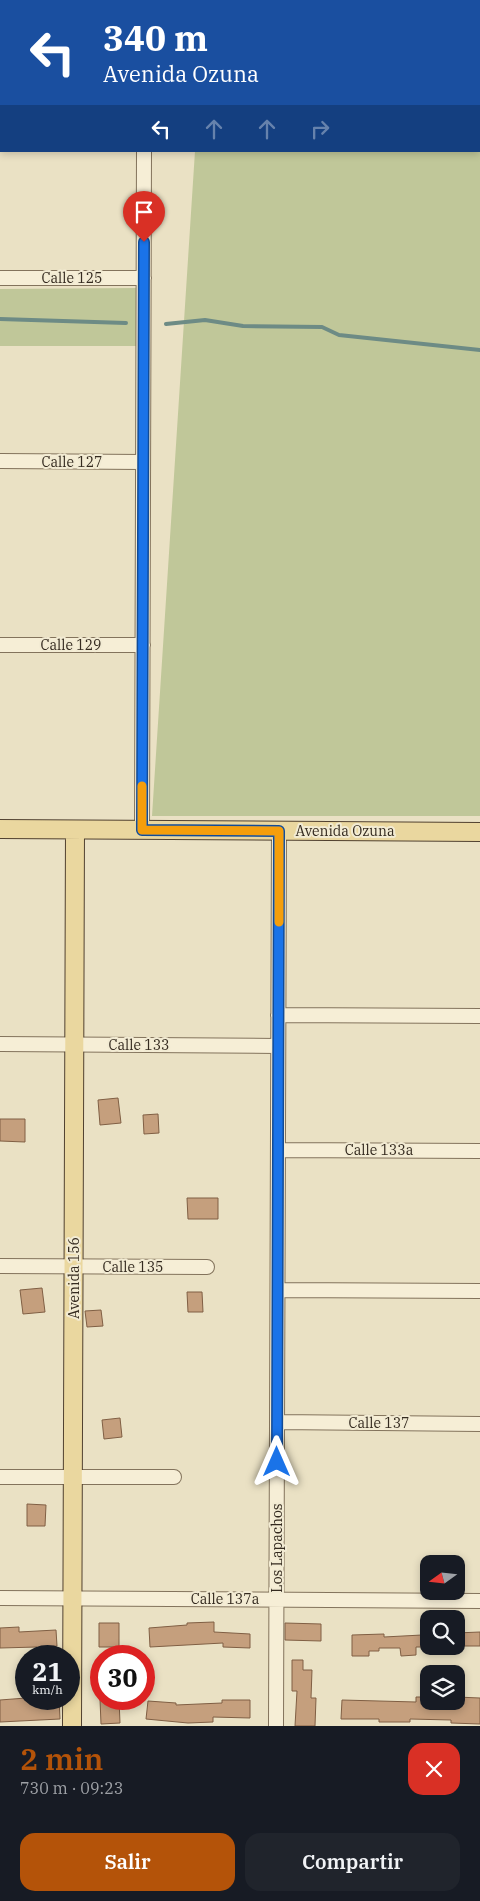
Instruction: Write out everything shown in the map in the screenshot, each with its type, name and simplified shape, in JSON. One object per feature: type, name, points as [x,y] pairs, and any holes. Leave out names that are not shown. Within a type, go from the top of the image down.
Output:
[{"type":"main road","name":"Avenida Ozuna","points":[[0,829],[480,832]]},
{"type":"main road","name":"Avenida 156","points":[[72,1726],[75,830]]},
{"type":"street","points":[[142,830],[144,152]]},
{"type":"street","name":"Calle 125","points":[[0,278],[144,278]]},
{"type":"street","name":"Calle 127","points":[[0,462],[143,462]]},
{"type":"street","name":"Calle 129","points":[[0,645],[143,645]]},
{"type":"street","name":"Los Lapachos","points":[[276,1726],[279,831]]},
{"type":"street","points":[[278,1014],[480,1016]]},
{"type":"street","name":"Calle 133","points":[[0,1044],[278,1046]]},
{"type":"street","name":"Calle 133a","points":[[278,1150],[480,1151]]},
{"type":"street","name":"Calle 135","points":[[0,1266],[207,1267]]},
{"type":"street","points":[[278,1290],[480,1291]]},
{"type":"street","name":"Calle 137","points":[[277,1422],[480,1424]]},
{"type":"street","points":[[0,1477],[174,1477]]},
{"type":"street","name":"Calle 137a","points":[[0,1598],[480,1601]]},
{"type":"green space","points":[[195,152],[480,152],[480,816],[152,816]]},
{"type":"green space","points":[[138,288],[138,346],[0,346],[0,289]]},
{"type":"building","points":[[118,1098],[121,1123],[100,1125],[98,1100]]},
{"type":"building","points":[[158,1114],[159,1133],[144,1134],[143,1115]]},
{"type":"building","points":[[0,1119],[25,1119],[25,1142],[0,1141]]},
{"type":"building","points":[[187,1198],[218,1198],[218,1219],[188,1219]]},
{"type":"building","points":[[42,1288],[45,1312],[23,1314],[20,1290]]},
{"type":"building","points":[[187,1292],[202,1292],[203,1312],[188,1312]]},
{"type":"building","points":[[101,1310],[103,1326],[87,1327],[85,1311]]},
{"type":"building","points":[[120,1418],[122,1437],[104,1439],[102,1420]]},
{"type":"building","points":[[27,1504],[46,1505],[45,1526],[27,1526]]},
{"type":"building","points":[[214,1622],[214,1632],[250,1634],[250,1648],[223,1647],[223,1643],[155,1647],[155,1645],[150,1645],[149,1628],[187,1625],[187,1623]]},
{"type":"building","points":[[99,1623],[119,1623],[119,1645],[99,1645]]},
{"type":"building","points":[[285,1623],[321,1624],[321,1641],[285,1640]]},
{"type":"building","points":[[19,1627],[19,1632],[56,1630],[57,1645],[15,1645],[15,1648],[0,1648],[0,1628]]},
{"type":"building","points":[[480,1632],[480,1646],[465,1646],[465,1633]]},
{"type":"building","points":[[384,1634],[384,1637],[420,1635],[420,1647],[416,1647],[416,1655],[401,1656],[400,1648],[379,1648],[379,1651],[369,1651],[369,1656],[352,1656],[352,1635]]},
{"type":"building","points":[[292,1660],[303,1660],[303,1670],[312,1670],[311,1698],[316,1698],[315,1726],[295,1726],[297,1691],[292,1691]]},
{"type":"building","points":[[416,1697],[420,1697],[420,1710],[465,1710],[465,1697],[480,1698],[480,1724],[451,1723],[451,1720],[410,1719],[410,1722],[379,1722],[379,1719],[341,1719],[342,1700],[416,1702]]},
{"type":"building","points":[[15,1699],[15,1710],[60,1710],[60,1719],[0,1722],[0,1700]]},
{"type":"building","points":[[222,1700],[250,1700],[250,1718],[213,1717],[213,1722],[188,1723],[146,1719],[147,1710],[155,1710],[155,1702],[176,1703],[176,1705],[222,1703]]},
{"type":"building","points":[[100,1710],[119,1710],[120,1723],[101,1724]]},
{"type":"waterway","points":[[0,319],[126,323]]},
{"type":"waterway","points":[[166,324],[205,320],[243,326],[322,327],[339,335],[480,350]]},
{"type":"slow traffic","points":[[142,786],[142,830],[279,831],[279,922]]},
{"type":"route","points":[[144,242],[142,830],[279,831],[277,1462]]}]
